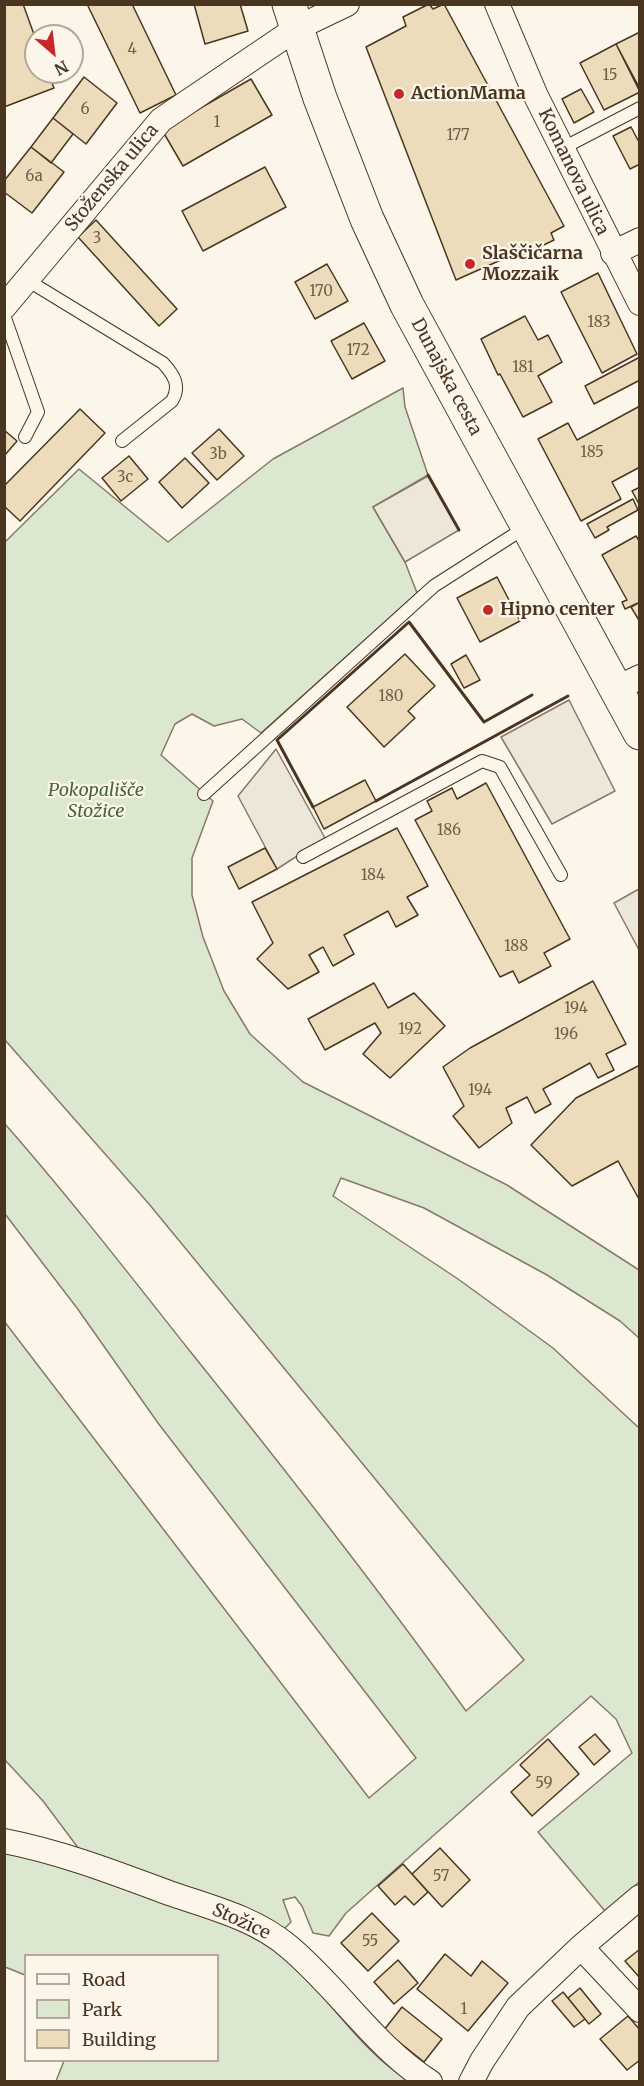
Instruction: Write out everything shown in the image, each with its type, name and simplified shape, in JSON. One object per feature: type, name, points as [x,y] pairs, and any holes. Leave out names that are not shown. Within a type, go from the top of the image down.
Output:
[{"type":"main road","name":"Dunajska cesta","points":[[293,16],[367,219],[406,305],[526,526],[627,683],[639,733]]},
{"type":"street","name":"Stoženska ulica","points":[[4,307],[161,120],[293,16],[347,4]]},
{"type":"street","name":"Komanova ulica","points":[[497,4],[536,96],[639,303]]},
{"type":"street","points":[[613,253],[639,240]]},
{"type":"street","name":"Stožice","points":[[4,1841],[93,1865],[257,1925],[287,1945],[320,1975],[380,2043],[430,2082]]},
{"type":"street","points":[[471,2082],[482,2061],[518,2007],[581,1947],[639,1897]]},
{"type":"street","points":[[581,1947],[639,2010]]},
{"type":"lane","points":[[563,148],[639,108]]},
{"type":"lane","points":[[27,280],[163,363],[175,376],[176,393],[172,401],[122,441]]},
{"type":"lane","points":[[4,315],[38,412],[25,436]]},
{"type":"lane","points":[[204,794],[435,586],[526,526]]},
{"type":"lane","points":[[303,857],[482,761],[500,767],[561,875]]},
{"type":"green space","name":"Pokopališče Stožice","points":[[403,388],[405,407],[428,475],[373,507],[405,562],[417,593],[261,733],[242,719],[214,726],[192,714],[175,724],[161,755],[213,801],[192,858],[192,895],[203,937],[224,991],[250,1034],[303,1082],[507,1185],[639,1270],[639,1338],[620,1321],[547,1275],[424,1208],[341,1178],[333,1196],[458,1279],[553,1348],[639,1428],[639,1882],[605,1911],[538,1832],[632,1753],[616,1719],[591,1696],[346,1913],[329,1936],[313,1933],[302,1906],[295,1897],[283,1900],[291,1922],[284,1929],[168,1880],[79,1849],[43,1801],[5,1760],[4,1321],[369,1798],[416,1758],[158,1423],[77,1308],[5,1214],[5,1124],[98,1236],[295,1484],[399,1619],[466,1711],[524,1660],[149,1204],[5,1040],[5,542],[79,469],[168,542],[273,459]]},
{"type":"green space","points":[[4,1849],[160,1899],[259,1939],[291,1963],[372,2051],[409,2081],[56,2081],[64,2062],[219,2062],[219,1954],[24,1954],[24,1975],[5,1967]]},
{"type":"shaded area","points":[[428,476],[459,530],[405,562],[373,507]]},
{"type":"shaded area","points":[[569,700],[615,791],[552,824],[501,737]]},
{"type":"shaded area","points":[[276,749],[325,838],[277,869],[238,796]]},
{"type":"shaded area","points":[[639,889],[639,950],[614,903]]},
{"type":"building","points":[[4,4],[23,4],[30,24],[24,24],[24,84],[52,84],[54,88],[4,107]]},
{"type":"building","points":[[87,4],[132,4],[176,95],[140,113]]},
{"type":"building","points":[[194,4],[240,4],[248,31],[205,44]]},
{"type":"building","points":[[429,4],[433,9],[444,4],[564,226],[551,233],[554,240],[523,255],[521,251],[456,280],[366,47],[406,26],[403,17]]},
{"type":"building","points":[[640,32],[640,89],[616,44]]},
{"type":"building","points":[[616,44],[640,92],[604,110],[580,63]]},
{"type":"building","points":[[84,77],[117,103],[86,144],[53,118],[79,84],[84,84]]},
{"type":"building","points":[[251,79],[272,115],[183,166],[162,130]]},
{"type":"building","points":[[581,89],[594,112],[574,123],[562,99]]},
{"type":"building","points":[[53,118],[73,134],[51,163],[31,147]]},
{"type":"building","points":[[631,127],[640,144],[640,164],[630,169],[613,136]]},
{"type":"building","points":[[31,147],[64,172],[32,213],[4,192],[4,181]]},
{"type":"building","points":[[265,167],[286,207],[203,251],[182,211]]},
{"type":"building","points":[[96,220],[177,309],[159,326],[78,237]]},
{"type":"building","points":[[327,264],[348,301],[315,319],[295,282]]},
{"type":"building","points":[[598,273],[637,354],[602,373],[561,292]]},
{"type":"building","points":[[525,316],[538,340],[548,335],[562,362],[538,376],[552,402],[523,417],[500,374],[498,375],[481,339]]},
{"type":"building","points":[[364,323],[385,361],[352,379],[331,341]]},
{"type":"building","points":[[640,357],[640,380],[594,404],[585,386]]},
{"type":"building","points":[[640,406],[640,467],[612,482],[621,499],[581,521],[538,439],[568,423],[577,440]]},
{"type":"building","points":[[80,409],[105,433],[20,521],[4,506],[4,486]]},
{"type":"building","points":[[219,429],[244,456],[217,480],[192,453]]},
{"type":"building","points":[[4,430],[17,441],[4,456]]},
{"type":"building","points":[[129,456],[148,479],[121,501],[102,478]]},
{"type":"building","points":[[185,458],[209,483],[182,508],[159,482]]},
{"type":"building","points":[[640,487],[640,506],[632,491]]},
{"type":"building","points":[[633,499],[638,510],[607,527],[609,530],[595,538],[587,524]]},
{"type":"building","points":[[636,536],[640,542],[640,602],[625,609],[622,602],[627,600],[602,555]]},
{"type":"building","name":"Hipno center","points":[[497,577],[520,621],[480,642],[457,598]]},
{"type":"building","points":[[640,602],[640,622],[631,607]]},
{"type":"building","points":[[405,654],[435,686],[408,711],[415,718],[384,747],[347,707]]},
{"type":"building","points":[[466,655],[480,680],[464,688],[451,664]]},
{"type":"building","points":[[365,780],[376,801],[324,829],[313,807]]},
{"type":"building","points":[[486,783],[570,939],[544,953],[551,966],[519,983],[513,971],[500,977],[415,820],[432,811],[427,801],[452,788],[457,799]]},
{"type":"building","points":[[397,828],[428,886],[407,897],[418,915],[396,927],[388,911],[344,935],[354,954],[333,966],[323,947],[309,955],[319,972],[288,989],[257,959],[273,943],[252,902]]},
{"type":"building","points":[[265,848],[277,869],[239,889],[228,867]]},
{"type":"building","points":[[593,981],[626,1044],[606,1054],[614,1070],[598,1078],[590,1063],[543,1089],[551,1104],[535,1113],[527,1097],[506,1108],[512,1123],[479,1148],[453,1116],[464,1106],[443,1067],[470,1048]]},
{"type":"building","points":[[374,983],[388,1008],[414,993],[445,1026],[390,1078],[363,1054],[381,1033],[375,1023],[325,1050],[308,1019]]},
{"type":"building","points":[[640,1065],[640,1201],[618,1161],[572,1186],[531,1145],[576,1098]]},
{"type":"building","points":[[595,1734],[610,1751],[594,1765],[579,1747]]},
{"type":"building","points":[[548,1739],[579,1774],[532,1816],[511,1792],[530,1775],[520,1765]]},
{"type":"building","points":[[440,1848],[470,1880],[442,1907],[412,1874]]},
{"type":"building","points":[[403,1864],[428,1892],[414,1905],[405,1896],[395,1905],[378,1886]]},
{"type":"building","points":[[372,1913],[399,1941],[368,1971],[341,1943]]},
{"type":"building","points":[[640,1949],[640,1978],[625,1961]]},
{"type":"building","points":[[445,1954],[471,1976],[482,1961],[508,1983],[468,2031],[417,1989]]},
{"type":"building","points":[[398,1960],[418,1983],[394,2004],[374,1982]]},
{"type":"building","points":[[580,1988],[601,2014],[589,2024],[568,1998]]},
{"type":"building","points":[[563,1992],[585,2019],[574,2027],[552,2001]]},
{"type":"building","points":[[402,2007],[442,2039],[424,2062],[384,2030]]},
{"type":"building","points":[[628,2016],[640,2030],[640,2060],[627,2070],[600,2039]]},
{"type":"wall","points":[[428,475],[459,530]]},
{"type":"wall","points":[[313,807],[277,740],[409,622],[484,722],[532,695]]},
{"type":"wall","points":[[376,801],[568,696]]},
{"type":"place","name":"ActionMama","points":[[399,94]]},
{"type":"place","name":"Slaščičarna Mozzaik","points":[[470,264]]},
{"type":"place","name":"Hipno center","points":[[488,610]]}]
